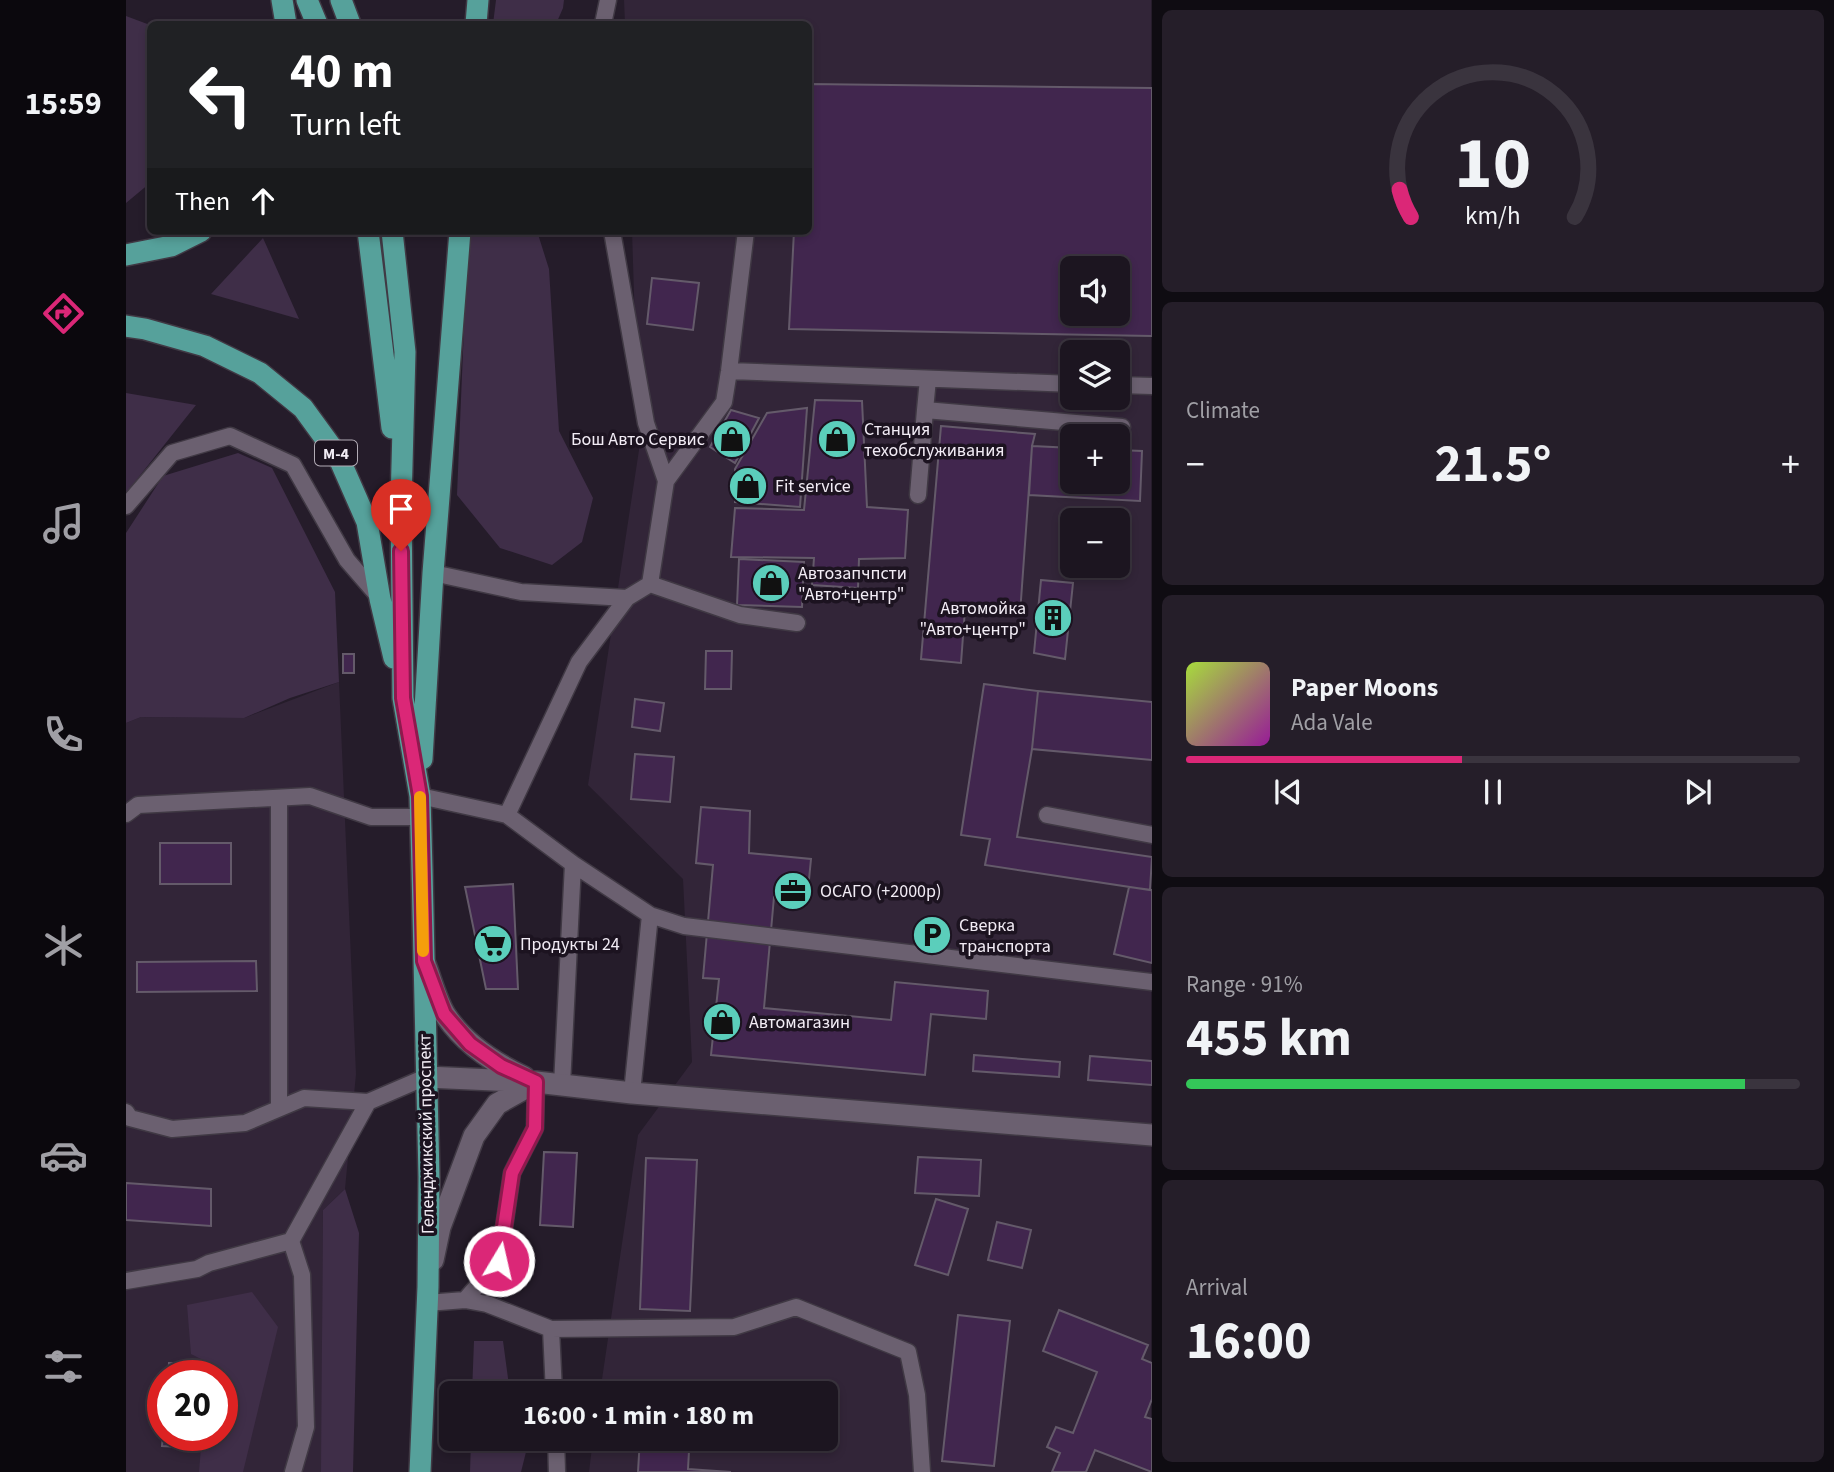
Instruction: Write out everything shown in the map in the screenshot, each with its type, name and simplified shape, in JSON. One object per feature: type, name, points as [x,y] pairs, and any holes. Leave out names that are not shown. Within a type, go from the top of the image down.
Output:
[{"type":"main road","points":[[282,0],[286,21]]},
{"type":"main road","points":[[307,0],[316,21]]},
{"type":"main road","points":[[341,0],[349,21]]},
{"type":"main road","points":[[476,21],[478,0]]},
{"type":"main road","points":[[126,255],[171,246],[193,235]]},
{"type":"main road","points":[[368,235],[401,503]]},
{"type":"main road","points":[[392,235],[405,352],[401,503]]},
{"type":"main road","points":[[420,806],[433,573],[460,235]]},
{"type":"main road","name":"М-4","points":[[126,326],[205,346],[260,373],[303,408],[338,456],[367,522],[380,599],[403,698]]},
{"type":"main road","name":"Геленджикский проспект","points":[[401,503],[403,698],[420,806],[429,1177],[420,1472]]},
{"type":"street","points":[[424,961],[444,1014],[470,1044],[501,1066],[536,1082]]},
{"type":"street","points":[[426,1077],[536,1082],[632,1093],[1152,1135]]},
{"type":"street","points":[[427,1295],[440,1227],[474,1136],[497,1104],[536,1082]]},
{"type":"lane","points":[[604,21],[608,0]]},
{"type":"lane","points":[[613,235],[646,423],[666,481]]},
{"type":"lane","points":[[507,816],[579,662],[627,598],[650,584],[666,481],[724,402],[746,235]]},
{"type":"lane","points":[[729,371],[1060,384]]},
{"type":"lane","points":[[918,495],[928,379]]},
{"type":"lane","points":[[1130,385],[1152,386]]},
{"type":"lane","points":[[925,410],[1078,424]]},
{"type":"lane","points":[[126,506],[172,453],[230,436],[293,466],[348,560],[380,599]]},
{"type":"lane","points":[[433,573],[521,592],[627,598]]},
{"type":"lane","points":[[650,584],[740,615],[796,623]]},
{"type":"lane","points":[[126,814],[138,805],[310,796],[371,817],[420,806],[507,816],[650,915],[684,926],[1152,982]]},
{"type":"lane","points":[[279,798],[279,1108]]},
{"type":"lane","points":[[1047,815],[1152,835]]},
{"type":"lane","points":[[562,1085],[573,864]]},
{"type":"lane","points":[[632,1093],[650,915]]},
{"type":"lane","points":[[128,1116],[172,1129],[245,1123],[304,1098],[368,1102],[426,1077]]},
{"type":"lane","points":[[465,1300],[499,1261],[512,1173],[535,1128],[536,1082]]},
{"type":"lane","points":[[126,1281],[197,1269],[209,1263],[291,1241],[368,1102]]},
{"type":"lane","points":[[291,1241],[302,1275],[306,1427],[293,1472]]},
{"type":"lane","points":[[427,1295],[487,1304],[551,1329],[734,1327],[796,1307],[908,1352],[917,1395],[922,1472]]},
{"type":"lane","points":[[551,1329],[553,1381]]},
{"type":"lane","points":[[556,1451],[557,1472]]},
{"type":"shaded area","points":[[496,0],[564,0],[557,21],[493,21]]},
{"type":"shaded area","points":[[624,0],[1151,0],[1151,1472],[589,1472],[592,1451],[838,1451],[838,1381],[602,1381],[638,1135],[692,1062],[683,879],[588,785],[639,450],[632,235],[812,235],[812,21],[625,21]]},
{"type":"shaded area","points":[[126,16],[147,24],[147,186],[126,203]]},
{"type":"shaded area","points":[[468,235],[538,235],[549,269],[559,431],[593,498],[582,542],[552,565],[500,548],[457,495]]},
{"type":"shaded area","points":[[263,238],[299,319],[211,294]]},
{"type":"shaded area","points":[[126,393],[196,405],[126,493]]},
{"type":"shaded area","points":[[238,453],[272,468],[335,592],[339,682],[290,698],[244,718],[141,717],[126,723],[126,533],[163,476]]},
{"type":"shaded area","points":[[339,682],[356,1074],[345,1189],[323,1210],[321,1472],[126,1472],[126,723],[141,717],[244,718]]},
{"type":"shaded area","points":[[345,1189],[359,1233],[353,1472],[321,1472],[323,1210]]},
{"type":"shaded area","points":[[252,1292],[278,1327],[243,1472],[199,1472],[201,1451],[238,1451],[238,1360],[203,1360],[191,1354],[187,1305]]},
{"type":"shaded area","points":[[474,1341],[503,1341],[508,1381],[472,1381]]},
{"type":"shaded area","points":[[471,1451],[526,1452],[521,1472],[470,1472]]},
{"type":"building","points":[[812,84],[1152,88],[1152,336],[789,329],[794,235],[812,235]]},
{"type":"building","points":[[652,278],[699,283],[693,330],[647,324]]},
{"type":"building","points":[[815,400],[862,401],[867,507],[908,510],[905,558],[859,559],[858,588],[812,585],[814,558],[731,557],[735,508],[804,510]]},
{"type":"building","points":[[807,408],[800,507],[735,502],[735,469],[767,413]]},
{"type":"building","points":[[731,410],[759,418],[735,463],[710,447]]},
{"type":"building","points":[[941,426],[1035,434],[1020,614],[965,609],[961,663],[921,659]]},
{"type":"building","points":[[1032,446],[1060,447],[1060,494],[1130,494],[1130,450],[1142,451],[1140,501],[1029,495]]},
{"type":"building","name":"Автозапчпсти \"Авто+центр\"","points":[[739,559],[804,562],[802,607],[737,605]]},
{"type":"building","name":"Автомойка \"Авто+центр\"","points":[[1041,580],[1073,583],[1065,659],[1034,653]]},
{"type":"building","points":[[706,651],[732,651],[731,689],[705,689]]},
{"type":"building","points":[[343,654],[354,654],[354,673],[343,673]]},
{"type":"building","points":[[984,684],[1038,691],[1032,749],[1017,837],[1152,857],[1150,890],[985,865],[990,839],[961,835]]},
{"type":"building","points":[[1038,691],[1152,702],[1152,760],[1032,749]]},
{"type":"building","points":[[635,699],[664,703],[660,731],[632,727]]},
{"type":"building","points":[[635,754],[674,757],[670,802],[631,799]]},
{"type":"building","points":[[701,807],[750,811],[749,853],[811,859],[807,900],[774,897],[764,1008],[891,1020],[895,982],[988,991],[986,1019],[931,1014],[925,1075],[711,1055],[719,979],[703,978],[713,865],[696,863]]},
{"type":"building","points":[[160,843],[231,843],[231,884],[160,884]]},
{"type":"building","points":[[513,884],[518,989],[486,989],[465,887]]},
{"type":"building","points":[[1129,887],[1152,890],[1152,963],[1114,954]]},
{"type":"building","points":[[256,961],[257,991],[137,992],[137,962]]},
{"type":"building","points":[[974,1055],[1060,1062],[1059,1077],[973,1071]]},
{"type":"building","points":[[1090,1056],[1152,1061],[1152,1085],[1088,1080]]},
{"type":"building","points":[[544,1152],[577,1153],[573,1227],[540,1225]]},
{"type":"building","points":[[918,1157],[981,1160],[979,1196],[915,1193]]},
{"type":"building","points":[[646,1158],[697,1160],[690,1311],[640,1309]]},
{"type":"building","points":[[126,1183],[211,1189],[211,1226],[126,1220]]},
{"type":"building","points":[[936,1199],[968,1209],[948,1275],[915,1265]]},
{"type":"building","points":[[997,1222],[1031,1230],[1022,1268],[988,1260]]},
{"type":"building","points":[[1059,1310],[1148,1345],[1142,1359],[1152,1363],[1152,1399],[1145,1417],[1152,1419],[1152,1472],[1095,1450],[1086,1472],[1052,1472],[1060,1453],[1047,1447],[1056,1427],[1073,1433],[1097,1372],[1043,1351]]},
{"type":"building","points":[[958,1315],[1010,1321],[994,1466],[942,1461]]},
{"type":"building","points":[[639,1451],[689,1451],[688,1469],[731,1472],[638,1472]]},
{"type":"slow traffic","points":[[420,797],[423,951]]},
{"type":"place","name":"Бош Авто Сервис","points":[[732,439]]},
{"type":"place","name":"Станция техобслуживания","points":[[837,439]]},
{"type":"place","name":"Fit service","points":[[748,486]]},
{"type":"place","name":"Автозапчпсти \"Авто+центр\"","points":[[771,583]]},
{"type":"place","name":"Автомойка \"Авто+центр\"","points":[[1053,618]]},
{"type":"place","name":"ОСАГО (+2000р)","points":[[793,891]]},
{"type":"place","name":"Сверка транспорта","points":[[932,935]]},
{"type":"place","name":"Продукты 24","points":[[493,944]]},
{"type":"place","name":"Автомагазин","points":[[722,1022]]},
{"type":"route","points":[[401,551],[403,698],[420,796],[424,961],[444,1014],[470,1044],[501,1066],[536,1082],[535,1128],[512,1173],[499,1261]]}]
